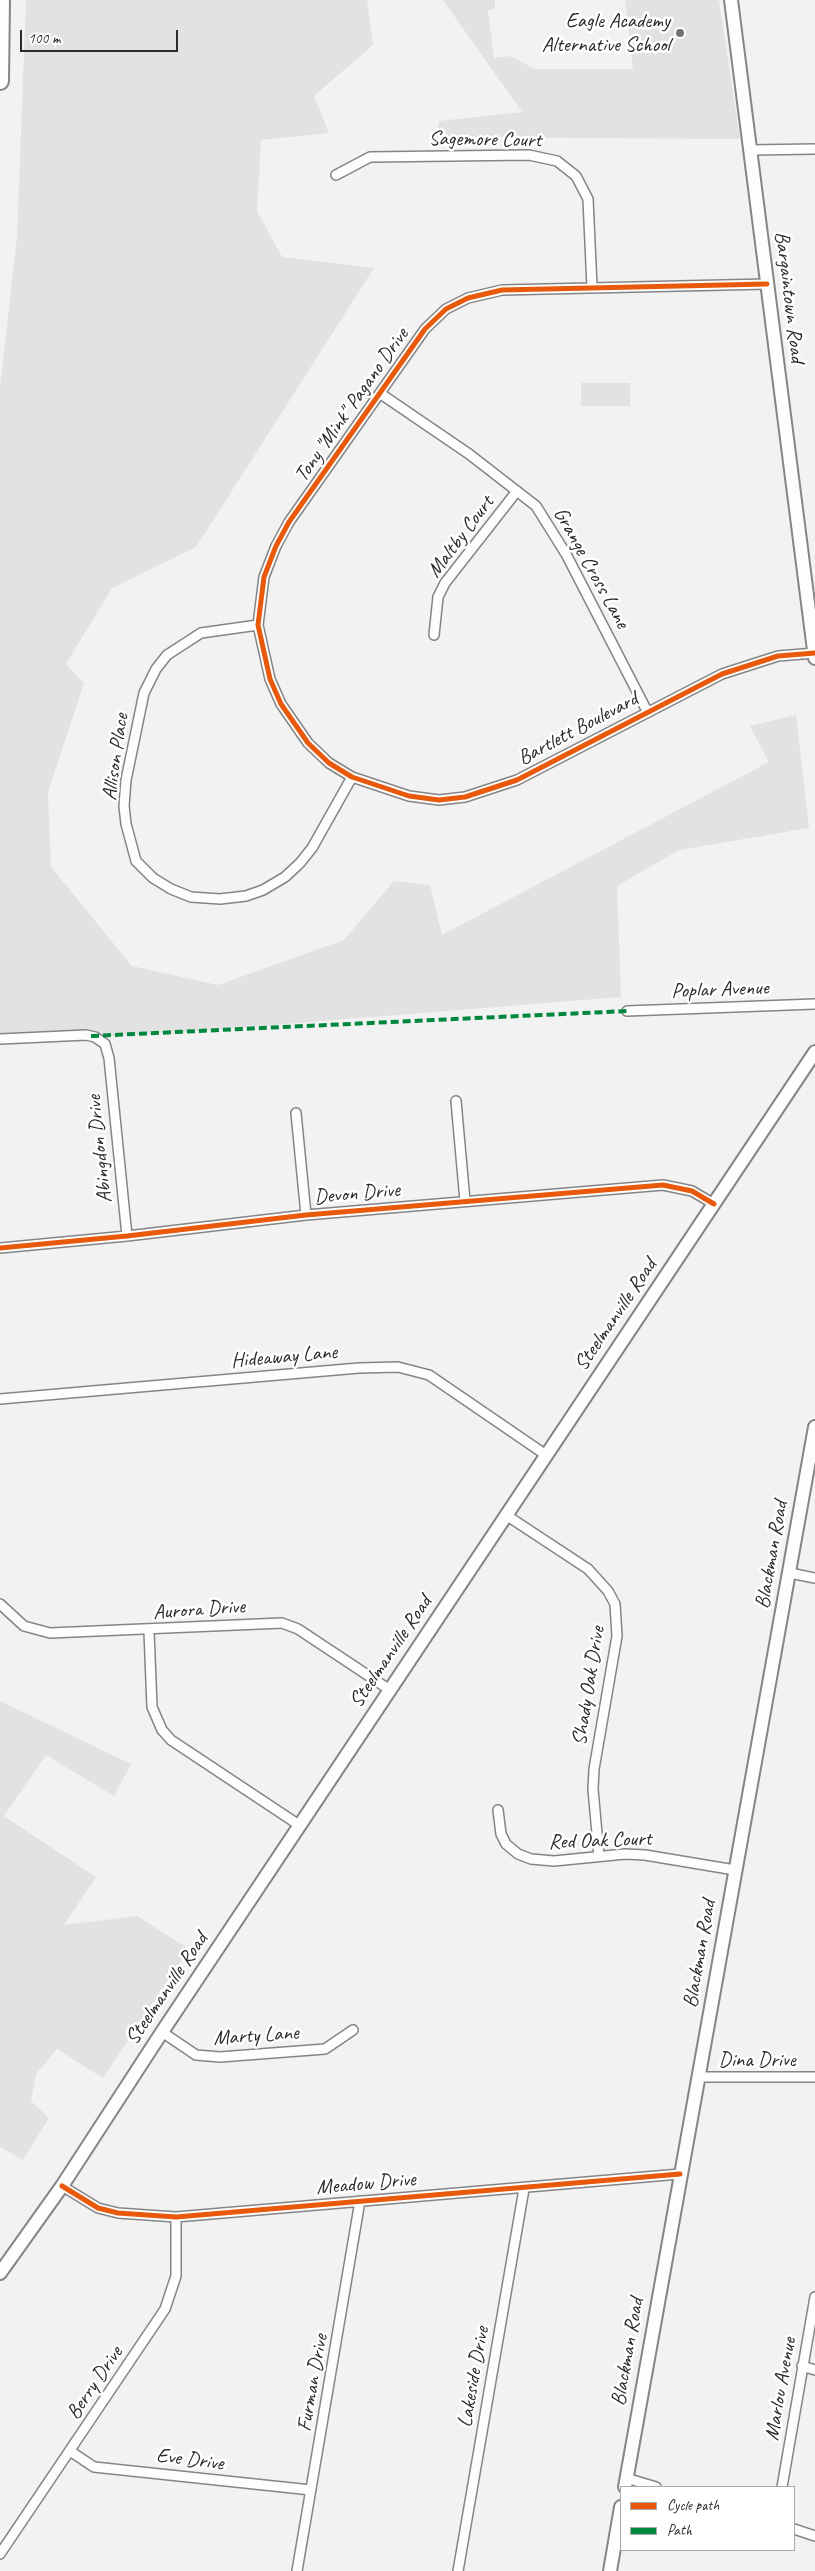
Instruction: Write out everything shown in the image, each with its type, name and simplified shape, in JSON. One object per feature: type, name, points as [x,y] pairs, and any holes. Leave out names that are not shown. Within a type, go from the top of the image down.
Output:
[{"type":"highway","points":[[0,80],[1,0]]},
{"type":"main road","name":"Bargaintown Road","points":[[731,0],[815,658]]},
{"type":"main road","name":"Steelmanville Road","points":[[2,2265],[62,2186],[299,1825],[815,1052]]},
{"type":"main road","name":"Blackman Road","points":[[626,2483],[815,1427]]},
{"type":"main road","points":[[610,2571],[620,2513]]},
{"type":"street","points":[[750,150],[815,150]]},
{"type":"street","name":"Sagemore Court","points":[[336,175],[370,157],[529,154],[553,159],[573,173],[587,195],[590,210],[592,287]]},
{"type":"street","name":"Tony \"Mink\" Pagano Drive","points":[[352,777],[329,763],[308,743],[291,721],[270,679],[258,625],[264,577],[276,546],[289,522],[425,329],[453,305],[468,298],[502,290],[766,284]]},
{"type":"street","name":"Grange Cross Lane","points":[[381,394],[469,454],[536,506],[549,525],[647,711]]},
{"type":"street","name":"Maltby Court","points":[[434,635],[438,597],[445,583],[517,491]]},
{"type":"street","name":"Allison Place","points":[[258,625],[201,633],[167,655],[156,669],[144,693],[126,780],[124,806],[126,824],[136,861],[153,878],[171,889],[191,897],[220,899],[246,896],[262,890],[286,877],[312,848],[352,777]]},
{"type":"street","name":"Bartlett Boulevard","points":[[352,777],[409,796],[439,800],[465,797],[517,780],[647,711],[722,674],[751,663],[778,656],[815,653]]},
{"type":"street","name":"Poplar Avenue","points":[[627,1011],[815,1004]]},
{"type":"street","name":"Abingdon Drive","points":[[0,1039],[88,1035],[105,1044],[109,1058],[127,1236]]},
{"type":"street","points":[[456,1101],[465,1201]]},
{"type":"street","points":[[296,1113],[306,1215]]},
{"type":"street","name":"Devon Drive","points":[[0,1248],[127,1236],[306,1215],[664,1185],[692,1191],[714,1204]]},
{"type":"street","name":"Hideaway Lane","points":[[0,1399],[359,1368],[398,1367],[428,1375],[546,1455]]},
{"type":"street","name":"Shady Oak Drive","points":[[506,1515],[588,1569],[608,1591],[615,1604],[617,1636],[594,1769],[593,1789],[599,1856]]},
{"type":"street","points":[[790,1572],[815,1578]]},
{"type":"street","name":"Aurora Drive","points":[[0,1604],[24,1626],[50,1633],[149,1631],[282,1623],[304,1632],[390,1690]]},
{"type":"street","points":[[149,1631],[152,1707],[162,1730],[171,1740],[299,1825]]},
{"type":"street","name":"Red Oak Court","points":[[498,1810],[503,1839],[512,1850],[524,1856],[554,1861],[599,1856],[646,1854],[735,1870]]},
{"type":"street","name":"Marty Lane","points":[[162,2032],[196,2054],[220,2057],[325,2049],[354,2030]]},
{"type":"street","name":"Dina Drive","points":[[699,2077],[815,2077]]},
{"type":"street","name":"Meadow Drive","points":[[62,2186],[98,2208],[118,2213],[176,2217],[680,2174]]},
{"type":"street","name":"Lakeside Drive","points":[[458,2571],[524,2188]]},
{"type":"street","name":"Furman Drive","points":[[297,2571],[360,2201]]},
{"type":"street","name":"Berry Drive","points":[[0,2554],[165,2309],[176,2276],[176,2217]]},
{"type":"street","name":"Marlou Avenue","points":[[782,2486],[815,2297]]},
{"type":"street","points":[[802,2366],[815,2370]]},
{"type":"street","name":"Eve Drive","points":[[70,2452],[94,2467],[311,2490]]},
{"type":"street","points":[[626,2483],[648,2486]]},
{"type":"street","points":[[795,2529],[815,2536]]},
{"type":"shaded area","points":[[26,0],[367,0],[373,45],[314,96],[329,133],[261,140],[257,211],[282,257],[374,268],[196,547],[112,588],[66,664],[84,683],[48,792],[51,867],[132,966],[218,985],[344,940],[394,881],[430,885],[442,935],[769,762],[750,726],[796,715],[809,828],[679,850],[617,886],[621,997],[173,1033],[113,1036],[0,1036],[0,387],[17,237]]},
{"type":"shaded area","points":[[443,0],[495,0],[495,8],[488,11],[494,58],[510,56],[535,69],[633,69],[625,0],[719,0],[740,139],[436,137],[439,121],[522,112]]},
{"type":"shaded area","points":[[581,383],[630,383],[630,406],[581,406]]},
{"type":"shaded area","points":[[0,1701],[131,1764],[114,1796],[46,1755],[4,1816],[96,1877],[64,1925],[137,1916],[189,1949],[103,2078],[57,2049],[36,2074],[31,2101],[49,2118],[23,2160],[0,2147]]},
{"type":"marked path","points":[[91,1036],[627,1011]]},
{"type":"cycle path","points":[[767,284],[502,290],[468,298],[446,309],[425,329],[289,522],[276,546],[264,577],[258,625],[270,679],[281,704],[308,743],[329,763],[352,777],[409,796],[439,800],[465,797],[517,780],[722,674],[778,656],[815,653]]},
{"type":"cycle path","points":[[0,1248],[127,1236],[306,1215],[663,1185],[692,1191],[714,1204]]},
{"type":"cycle path","points":[[62,2186],[98,2208],[118,2213],[176,2217],[680,2174]]},
{"type":"place","name":"Eagle Academy Alternative School","points":[[680,33]]}]
